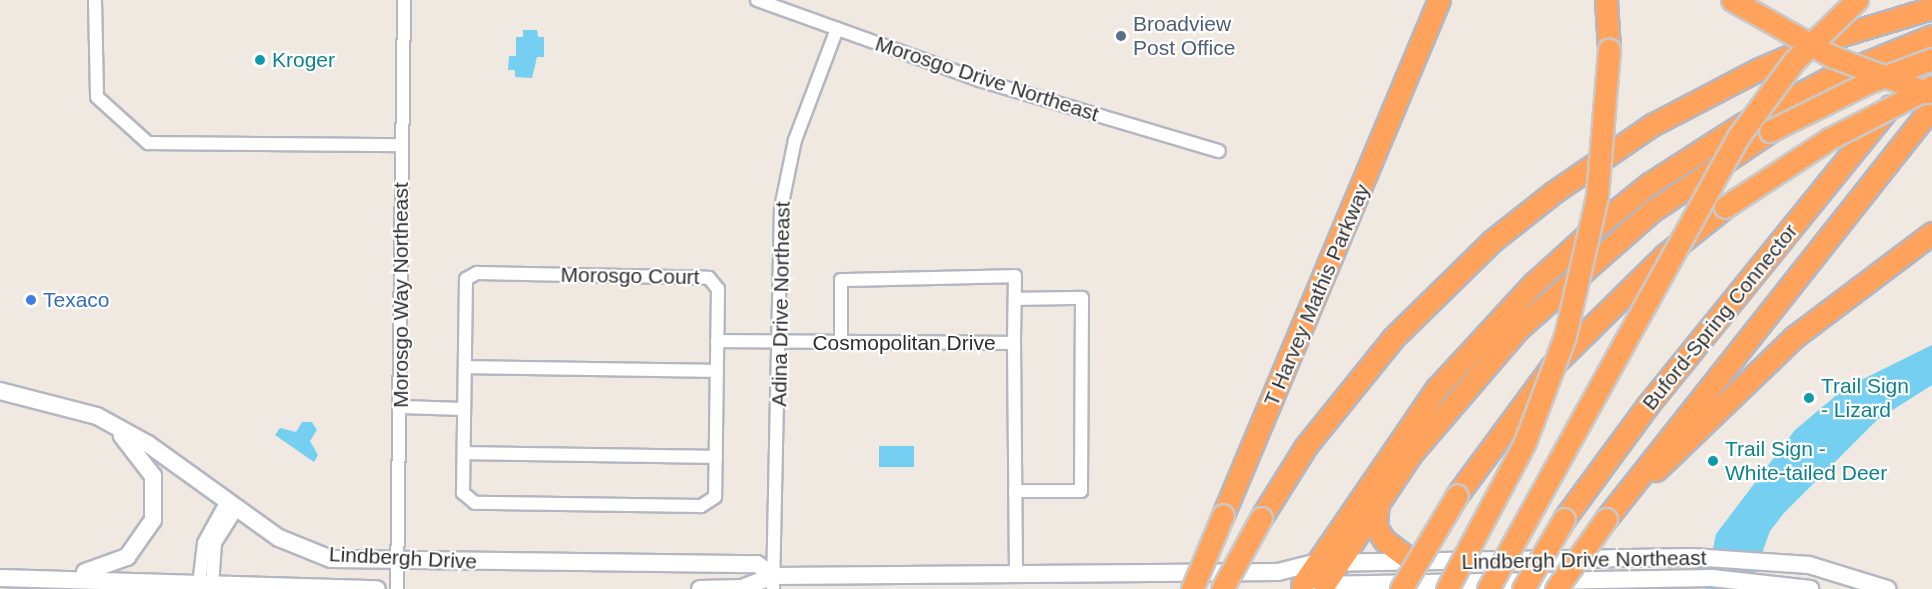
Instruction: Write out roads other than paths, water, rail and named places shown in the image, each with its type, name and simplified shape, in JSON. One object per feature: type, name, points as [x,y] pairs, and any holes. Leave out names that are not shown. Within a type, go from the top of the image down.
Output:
[{"type":"highway","name":"T Harvey Mathis Parkway","points":[[1192,589],[1438,0]]},
{"type":"highway","points":[[1447,589],[1525,442],[1565,336],[1597,196],[1609,50],[1606,0]]},
{"type":"highway","points":[[1732,0],[1831,56],[1932,94]]},
{"type":"highway","points":[[1488,589],[1738,137],[1794,61],[1857,0]]},
{"type":"highway","points":[[1222,589],[1261,518],[1306,446],[1393,338],[1474,257],[1554,192],[1704,96],[1829,39],[1932,8]]},
{"type":"highway","points":[[1302,585],[1314,562],[1437,388],[1533,284],[1649,184],[1794,95],[1932,36]]},
{"type":"highway","name":"Buford-Spring Connector","points":[[1522,589],[1564,519],[1647,406],[1932,54]]},
{"type":"highway","points":[[1324,585],[1378,502],[1456,398],[1518,329],[1652,211],[1770,131],[1867,83],[1932,59]]},
{"type":"highway","points":[[1401,589],[1457,495],[1552,366],[1665,255],[1725,207],[1829,139],[1932,86]]},
{"type":"highway","name":"Buford-Spring Connector","points":[[1556,589],[1606,519],[1932,107]]},
{"type":"highway","points":[[1606,519],[1794,337],[1932,233]]},
{"type":"highway","points":[[1378,502],[1376,527],[1384,540],[1415,563]]},
{"type":"main road","name":"Lindbergh Drive","points":[[0,391],[97,416],[148,444],[279,538],[331,559],[398,562],[757,564],[773,583]]},
{"type":"main road","points":[[60,576],[104,568],[127,557],[153,520],[156,490],[147,462],[97,416]]},
{"type":"main road","name":"Lindbergh Drive Northeast","points":[[700,589],[742,588],[773,583],[1016,574],[1278,572],[1314,562],[1415,563],[1692,557],[1785,562],[1837,570],[1887,589]]},
{"type":"main road","name":"Lindbergh Drive Northeast","points":[[1278,572],[1302,585],[1663,579],[1785,584],[1810,589]]},
{"type":"main road","points":[[0,578],[60,576],[206,585],[377,589]]},
{"type":"street","points":[[95,0],[97,97],[148,143],[402,145]]},
{"type":"street","name":"Morosgo Way Northeast","points":[[397,589],[401,407],[404,0]]},
{"type":"street","name":"Morosgo Drive Northeast","points":[[757,0],[979,80],[1219,151]]},
{"type":"street","name":"Adina Drive Northeast","points":[[773,583],[778,245],[786,175],[837,29]]},
{"type":"street","name":"Morosgo Court","points":[[477,273],[709,278],[718,289],[717,341],[715,497],[701,506],[475,503],[463,493],[466,279],[477,273]]},
{"type":"street","points":[[841,343],[841,280],[1015,276],[1014,343]]},
{"type":"street","points":[[1015,299],[1082,298],[1082,491],[1015,491]]},
{"type":"street","name":"Cosmopolitan Drive","points":[[717,341],[1014,343],[1016,574]]},
{"type":"street","points":[[465,367],[717,371]]},
{"type":"street","points":[[401,407],[464,409]]},
{"type":"street","points":[[464,453],[716,458]]},
{"type":"street","points":[[206,585],[215,543],[232,505]]},
{"type":"water","points":[[523,30],[537,30],[538,37],[544,37],[544,57],[537,57],[532,78],[515,77],[515,70],[508,70],[509,56],[516,56],[516,37],[523,37]]},
{"type":"water","points":[[1932,345],[1932,385],[1877,420],[1784,513],[1770,531],[1749,589],[1705,589],[1716,534],[1795,430],[1845,388]]},
{"type":"water","points":[[302,422],[312,422],[317,430],[310,441],[318,455],[314,462],[275,435],[280,428],[296,432]]},
{"type":"water","points":[[879,446],[914,446],[914,467],[879,467]]},
{"type":"place","name":"Broadview Post Office","points":[[1121,36]]},
{"type":"place","name":"Kroger","points":[[260,60]]},
{"type":"place","name":"Texaco","points":[[31,300]]},
{"type":"place","name":"Trail Sign - Lizard","points":[[1809,398]]},
{"type":"place","name":"Trail Sign - White-tailed Deer","points":[[1713,461]]}]
